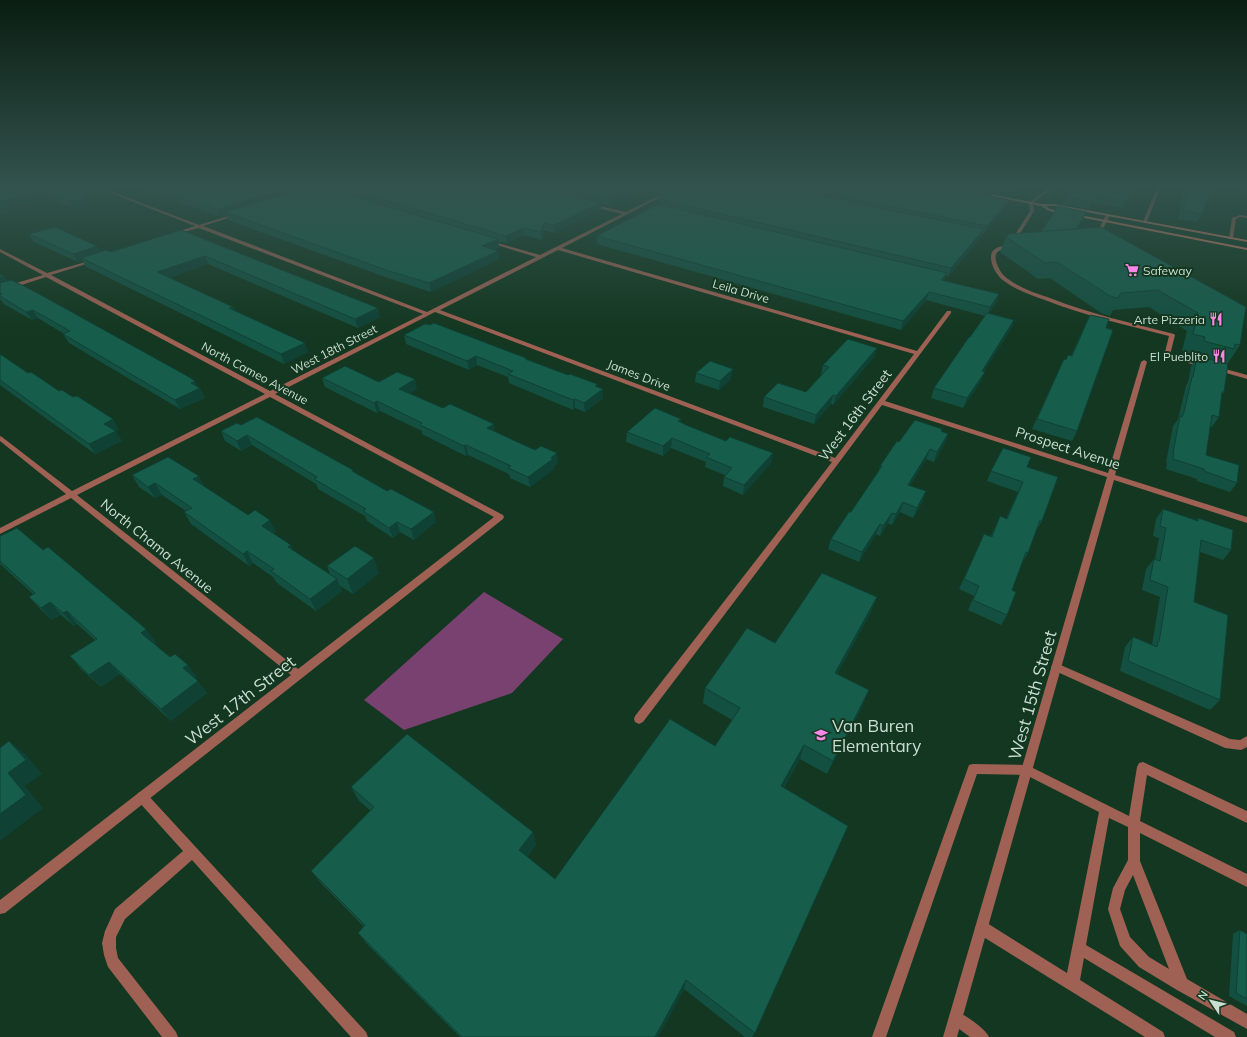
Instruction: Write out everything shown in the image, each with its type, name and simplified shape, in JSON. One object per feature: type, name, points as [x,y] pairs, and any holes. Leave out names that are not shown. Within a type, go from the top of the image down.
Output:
[{"type":"main road","points":[[1175,235],[1247,250]]},
{"type":"main road","points":[[1217,235],[1247,241]]},
{"type":"street","name":"James Drive","points":[[224,235],[836,461]]},
{"type":"street","name":"West 18th Street","points":[[0,531],[582,235]]},
{"type":"street","points":[[1010,247],[1017,235]]},
{"type":"street","points":[[1094,239],[1102,238],[1097,235]]},
{"type":"street","points":[[480,239],[540,257]]},
{"type":"street","points":[[1018,246],[996,249],[994,252],[993,258],[998,273],[1008,282],[1041,297],[1095,316],[1172,335],[1167,356],[1247,377]]},
{"type":"street","name":"Leila Drive","points":[[558,248],[918,353]]},
{"type":"street","name":"North Cameo Avenue","points":[[0,250],[500,517]]},
{"type":"street","points":[[0,290],[100,258]]},
{"type":"street","name":"West 16th Street","points":[[639,719],[949,312]]},
{"type":"street","name":"West 15th Street","points":[[950,1037],[1144,362]]},
{"type":"street","name":"Prospect Avenue","points":[[881,402],[1247,520]]},
{"type":"street","name":"North Chama Avenue","points":[[0,438],[298,675]]},
{"type":"street","name":"West 17th Street","points":[[0,908],[500,517]]},
{"type":"street","points":[[1056,667],[1229,744],[1241,745],[1247,740]]},
{"type":"street","points":[[1182,984],[1134,861],[1134,824],[1143,767],[1247,817]]},
{"type":"street","points":[[879,1037],[973,769],[1027,770],[1247,881]]},
{"type":"street","points":[[142,797],[361,1037]]},
{"type":"street","points":[[1072,984],[1105,809]]},
{"type":"street","points":[[171,1037],[113,962],[109,951],[109,940],[112,927],[120,914],[192,852]]},
{"type":"street","points":[[1134,861],[1119,888],[1114,909],[1125,941],[1144,962],[1247,1022]]},
{"type":"street","points":[[982,928],[1158,1037]]},
{"type":"street","points":[[1079,948],[1229,1037]]},
{"type":"street","points":[[956,1018],[982,1037]]},
{"type":"shaded area","points":[[484,592],[563,639],[512,693],[404,730],[364,700]]},
{"type":"building","points":[[32,235],[74,235],[97,246],[73,254]]},
{"type":"building","points":[[164,235],[195,235],[378,308],[355,319],[205,256],[157,272],[233,307],[229,308],[305,343],[281,354],[81,258],[106,250],[111,252]]},
{"type":"building","points":[[290,235],[486,235],[498,239],[482,246],[498,251],[429,283],[386,270]]},
{"type":"building","points":[[789,235],[947,273],[941,280],[999,294],[990,307],[929,292],[903,321],[597,236]]},
{"type":"building","points":[[812,235],[979,235],[951,268]]},
{"type":"building","points":[[1008,235],[1116,235],[1246,307],[1240,345],[1235,344],[1234,349],[1204,341],[1205,337],[1193,334],[1198,313],[1158,290],[1121,293],[1118,298],[1110,296],[1057,262],[1045,263],[1006,237]]},
{"type":"building","points":[[11,280],[189,377],[195,381],[191,383],[200,388],[175,400],[63,334],[70,331],[33,310],[26,312],[0,296],[2,294],[0,293],[0,283]]},
{"type":"building","points":[[987,313],[1014,320],[982,371],[985,372],[967,398],[934,388],[969,337]]},
{"type":"building","points":[[1090,315],[1109,319],[1106,328],[1113,330],[1077,431],[1037,419],[1064,359],[1066,360],[1068,355],[1072,356]]},
{"type":"building","points":[[434,323],[526,358],[525,359],[597,384],[595,386],[603,389],[584,403],[508,374],[513,371],[476,356],[467,361],[404,335],[425,324],[430,325]]},
{"type":"building","points":[[848,339],[877,348],[836,396],[833,395],[816,415],[764,397],[778,383],[806,392],[829,367],[823,365]]},
{"type":"building","points":[[0,354],[28,373],[31,372],[59,391],[62,390],[73,397],[77,396],[113,419],[104,424],[116,431],[89,444],[0,380]]},
{"type":"building","points":[[1197,356],[1228,364],[1224,392],[1222,392],[1219,417],[1212,415],[1206,455],[1239,465],[1237,483],[1204,471],[1204,469],[1173,459],[1180,416],[1182,417],[1184,412]]},
{"type":"building","points":[[710,361],[733,369],[720,381],[696,373]]},
{"type":"building","points":[[345,366],[379,382],[397,372],[415,379],[399,389],[443,408],[450,404],[494,424],[487,428],[535,450],[541,446],[557,453],[551,458],[553,459],[528,477],[508,468],[511,466],[420,425],[422,423],[377,401],[374,403],[322,378]]},
{"type":"building","points":[[655,408],[681,419],[678,421],[686,425],[726,441],[730,437],[773,453],[744,485],[724,477],[732,468],[706,457],[710,454],[672,438],[663,446],[627,432]]},
{"type":"building","points":[[257,417],[353,470],[352,471],[387,491],[391,489],[434,512],[411,529],[397,522],[389,528],[363,511],[366,509],[314,479],[317,477],[247,435],[237,441],[221,431],[237,423],[241,425]]},
{"type":"building","points":[[915,420],[942,429],[941,431],[948,434],[937,452],[930,449],[908,485],[926,491],[917,508],[903,502],[896,514],[892,513],[883,526],[880,524],[862,552],[831,539],[882,466],[880,466],[897,441],[899,442]]},
{"type":"building","points":[[1003,448],[1031,457],[1027,467],[1058,477],[1042,521],[1040,520],[1028,553],[1026,552],[1012,590],[1016,592],[1007,615],[973,600],[979,586],[964,579],[984,534],[992,537],[1000,516],[1007,519],[1023,482],[991,471]]},
{"type":"building","points":[[168,457],[199,476],[193,479],[248,515],[255,510],[270,520],[262,526],[291,545],[288,547],[337,579],[310,599],[271,571],[274,569],[247,551],[243,554],[184,512],[192,508],[155,483],[148,487],[132,475]]},
{"type":"building","points":[[1163,509],[1198,521],[1198,518],[1233,530],[1231,550],[1201,540],[1194,602],[1228,615],[1220,700],[1128,661],[1133,637],[1157,647],[1158,641],[1159,642],[1168,587],[1150,580],[1154,559],[1160,561],[1166,528],[1160,526]]},
{"type":"building","points":[[17,528],[43,550],[48,547],[146,629],[141,633],[170,657],[175,654],[188,665],[183,668],[198,681],[161,709],[109,662],[89,675],[70,656],[97,639],[67,611],[63,613],[50,602],[41,608],[29,597],[35,593],[0,561],[0,536]]},
{"type":"building","points":[[355,546],[374,558],[347,579],[327,566]]},
{"type":"building","points":[[822,573],[877,597],[835,673],[869,690],[833,761],[804,745],[781,786],[848,826],[755,1033],[686,980],[655,1037],[462,1037],[358,933],[365,925],[311,871],[374,807],[351,787],[407,734],[533,832],[519,850],[555,879],[670,719],[715,746],[740,708],[705,688],[747,628],[775,643]]},
{"type":"building","points":[[9,741],[26,760],[8,773],[26,795],[0,814],[0,748]]},
{"type":"building","points":[[1240,930],[1247,934],[1247,999],[1236,993]]},
{"type":"place","name":"Safeway","points":[[1132,270]]},
{"type":"place","name":"Arte Pizzeria","points":[[1216,319]]},
{"type":"place","name":"El Pueblito","points":[[1219,356]]},
{"type":"place","name":"Van Buren Elementary","points":[[821,735]]}]
